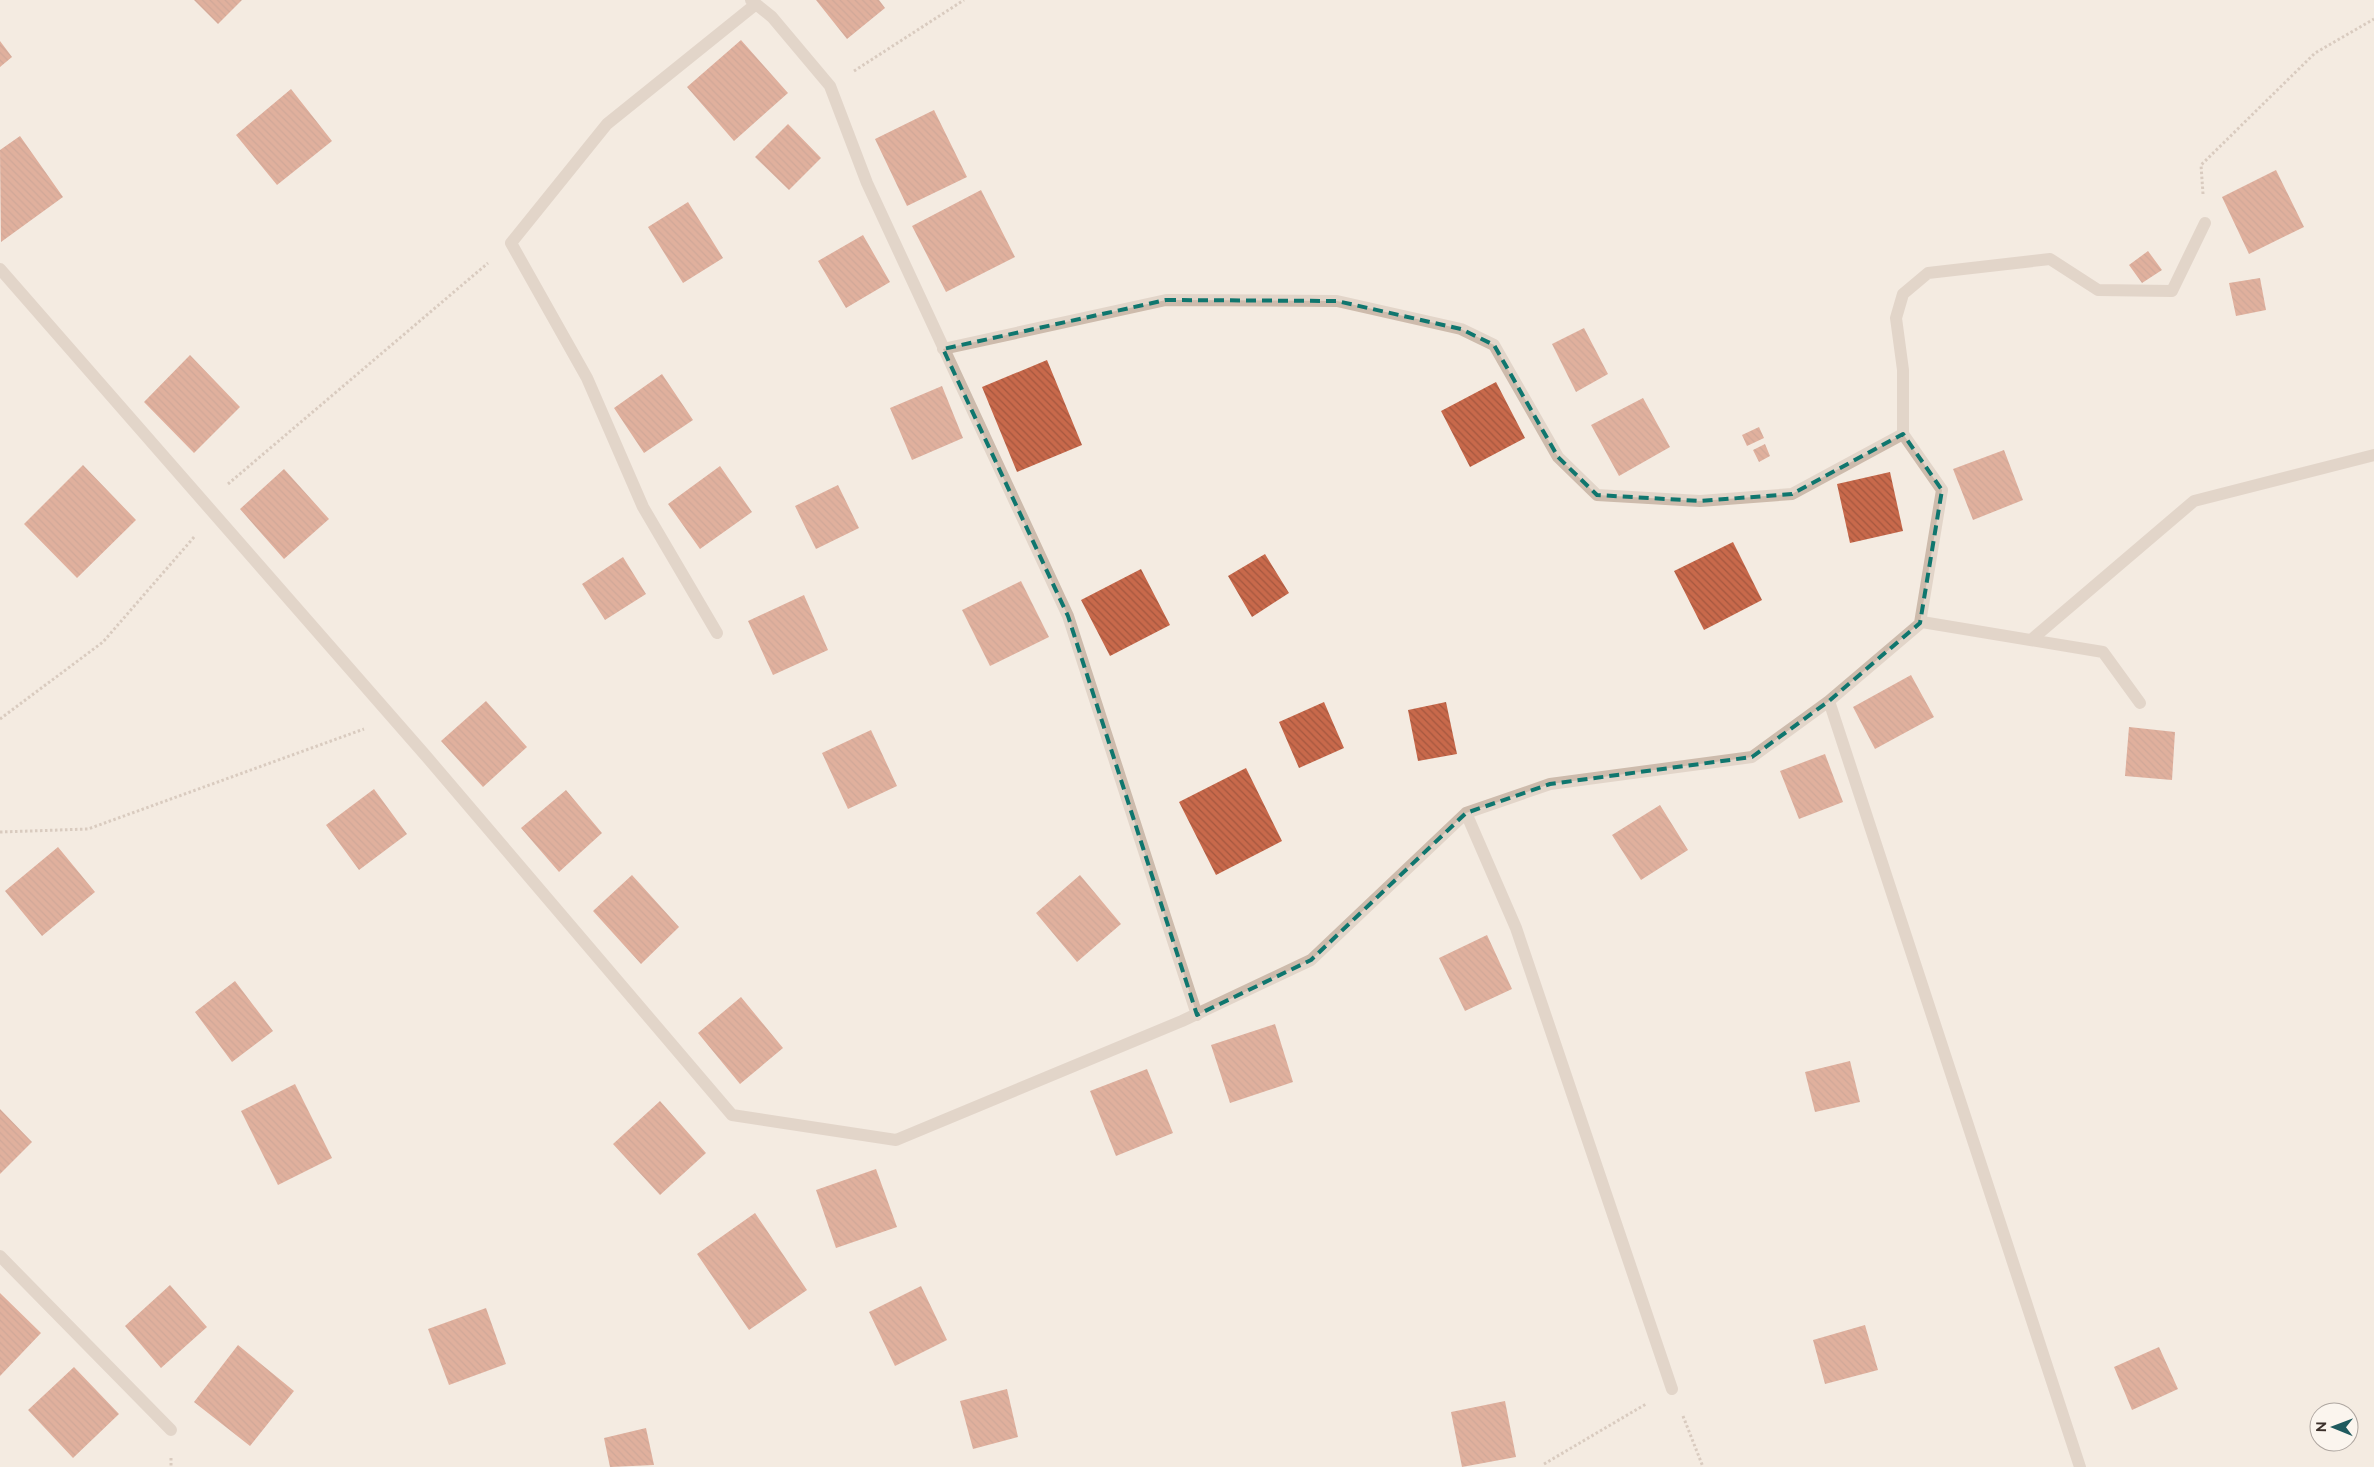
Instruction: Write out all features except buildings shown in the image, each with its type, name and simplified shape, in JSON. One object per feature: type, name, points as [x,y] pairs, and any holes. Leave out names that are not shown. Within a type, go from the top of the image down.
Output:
[{"type":"street","points":[[718,633],[643,507],[587,378],[511,244],[607,124],[753,2],[772,17],[830,86],[866,184],[1068,616],[1197,1015]]},
{"type":"street","points":[[0,269],[393,718],[732,1116],[896,1140],[1197,1015],[1311,960],[1466,813],[1550,784],[1752,756],[1829,701],[1920,623],[1942,490],[1903,434],[1903,370],[1896,318],[1903,294],[1928,273],[2050,259],[2098,290],[2172,291],[2205,223]]},
{"type":"street","points":[[943,349],[1166,300],[1337,301],[1461,329],[1494,345],[1558,457],[1598,495],[1700,501],[1792,494],[1903,434]]},
{"type":"street","points":[[2032,640],[2194,501],[2374,455]]},
{"type":"street","points":[[1920,623],[2103,652],[2140,703]]},
{"type":"street","points":[[1829,701],[2080,1467]]},
{"type":"street","points":[[1466,813],[1516,928],[1672,1389]]},
{"type":"street","points":[[0,1256],[171,1430]]},
{"type":"path","points":[[830,86],[964,0]]},
{"type":"path","points":[[2205,223],[2201,165],[2315,54],[2374,19]]},
{"type":"path","points":[[205,504],[511,244]]},
{"type":"path","points":[[0,719],[103,642],[214,514]]},
{"type":"path","points":[[0,832],[88,829],[393,718]]},
{"type":"path","points":[[1544,1464],[1672,1389],[1702,1467]]},
{"type":"highlighted area","points":[[1166,300],[1337,301],[1461,329],[1494,345],[1558,457],[1597,495],[1700,501],[1792,494],[1903,434],[1942,490],[1920,623],[1829,701],[1752,757],[1550,784],[1466,813],[1311,960],[1197,1015],[1068,616],[943,349]]}]
